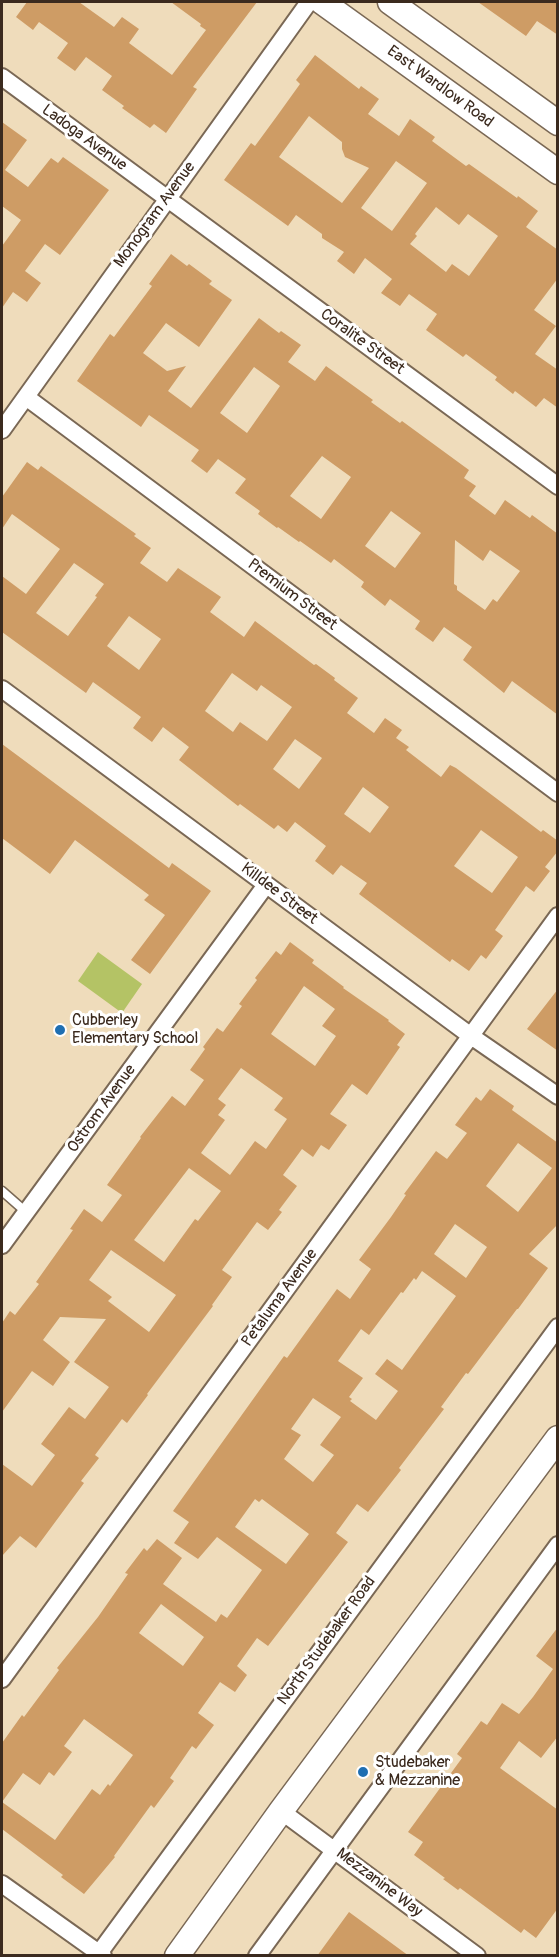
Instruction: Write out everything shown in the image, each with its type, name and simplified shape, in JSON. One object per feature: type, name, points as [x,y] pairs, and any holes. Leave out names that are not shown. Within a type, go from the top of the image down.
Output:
[{"type":"main road","name":"East Wardlow Road","points":[[322,2],[558,172]]},
{"type":"main road","points":[[390,2],[558,123]]},
{"type":"main road","points":[[177,1956],[558,1438]]},
{"type":"street","name":"Monogram Avenue","points":[[2,430],[309,2]]},
{"type":"street","name":"Ladoga Avenue","points":[[2,77],[167,199]]},
{"type":"street","name":"Coralite Street","points":[[167,199],[558,486]]},
{"type":"street","name":"Premium Street","points":[[26,397],[558,794]]},
{"type":"street","name":"Killdee Street","points":[[2,689],[471,1036],[558,1096]]},
{"type":"street","name":"Ostrom Avenue","points":[[2,1245],[266,885]]},
{"type":"street","name":"Petaluma Avenue","points":[[2,1679],[558,916]]},
{"type":"street","name":"North Studebaker Road","points":[[99,1955],[558,1327]]},
{"type":"street","points":[[257,1956],[558,1545]]},
{"type":"street","name":"Mezzanine Way","points":[[281,1812],[477,1956]]},
{"type":"street","points":[[2,1884],[99,1955]]},
{"type":"lane","points":[[2,1191],[26,1212]]},
{"type":"green space","points":[[98,952],[142,984],[122,1013],[78,981]]},
{"type":"building","points":[[27,2],[79,2],[114,27],[122,17],[139,29],[129,43],[172,75],[206,30],[171,2],[257,2],[193,87],[197,89],[166,133],[154,124],[150,128],[102,90],[112,76],[86,57],[75,71],[57,58],[68,43],[39,22],[33,30],[16,17]]},
{"type":"building","points":[[478,2],[558,2],[558,35],[537,21],[526,36]]},
{"type":"building","points":[[315,55],[359,89],[361,86],[379,99],[368,114],[399,136],[410,119],[435,137],[432,141],[466,166],[469,164],[538,211],[526,227],[558,250],[558,278],[534,310],[556,326],[535,354],[558,370],[558,408],[544,398],[536,407],[515,391],[513,394],[495,380],[497,377],[466,354],[463,357],[426,330],[437,314],[409,294],[400,306],[381,293],[392,279],[365,258],[354,274],[337,261],[344,252],[322,238],[322,234],[296,215],[288,226],[224,180],[251,143],[255,146],[277,116],[300,84],[296,80]],"holes":[[[309,116],[342,142],[345,157],[369,168],[342,203],[279,157]],[[396,161],[427,183],[392,231],[361,208]],[[436,207],[459,225],[468,214],[498,236],[469,276],[452,264],[446,272],[410,244],[417,236],[415,234]]]},
{"type":"building","points":[[2,122],[27,140],[5,170],[28,187],[51,158],[58,163],[63,157],[109,190],[60,255],[45,244],[25,271],[41,283],[27,302],[13,292],[2,308],[2,246],[21,220],[2,206]]},
{"type":"building","points":[[171,254],[212,281],[209,284],[232,300],[199,347],[166,323],[143,353],[167,371],[186,366],[168,391],[191,408],[259,318],[279,333],[281,331],[301,345],[288,362],[315,381],[326,366],[373,400],[371,402],[400,423],[402,421],[469,470],[464,478],[476,486],[469,496],[495,515],[505,500],[530,518],[532,515],[558,534],[558,715],[512,681],[504,693],[463,660],[472,647],[444,627],[433,642],[415,629],[420,621],[390,599],[385,606],[361,587],[364,582],[334,559],[331,563],[258,514],[260,511],[235,493],[246,479],[218,459],[207,473],[191,461],[199,450],[149,415],[141,427],[77,381],[110,334],[114,337],[152,286],[149,284]],"holes":[[[254,367],[280,386],[247,433],[220,413]],[[322,456],[351,477],[321,519],[290,496]],[[391,511],[421,533],[395,568],[365,546]],[[455,540],[483,561],[490,550],[520,571],[497,602],[493,599],[485,610],[457,590],[454,584]]]},
{"type":"building","points":[[27,462],[38,470],[41,466],[136,534],[134,536],[151,548],[140,563],[167,582],[178,568],[221,597],[210,612],[244,637],[255,621],[335,678],[334,680],[358,698],[347,713],[374,733],[385,718],[402,730],[396,738],[409,747],[406,750],[441,777],[450,765],[456,768],[541,832],[543,830],[558,841],[558,851],[545,867],[550,871],[534,892],[526,886],[495,930],[503,936],[486,959],[481,955],[469,971],[452,959],[450,962],[359,894],[367,883],[341,865],[333,875],[315,861],[326,846],[295,822],[287,832],[278,825],[274,829],[240,804],[238,806],[179,760],[189,747],[163,727],[152,742],[133,728],[141,717],[93,682],[86,693],[2,632],[2,576],[26,594],[60,549],[12,514],[2,529],[2,497]],"holes":[[[74,563],[104,584],[68,636],[36,613]],[[129,616],[161,639],[139,670],[107,646]],[[232,673],[257,691],[261,685],[292,707],[267,741],[240,722],[233,732],[205,711]],[[295,739],[322,758],[299,789],[273,769]],[[363,787],[389,807],[370,833],[344,814]],[[481,830],[518,857],[492,893],[454,866]]]},
{"type":"building","points":[[2,744],[169,868],[172,863],[211,891],[150,974],[131,960],[165,915],[144,900],[149,895],[75,840],[50,874],[2,838]]},
{"type":"building","points":[[290,942],[314,960],[312,963],[405,1034],[397,1045],[400,1047],[367,1095],[352,1084],[330,1114],[347,1125],[329,1150],[321,1145],[313,1157],[302,1149],[283,1175],[297,1186],[279,1210],[282,1212],[268,1230],[257,1222],[222,1270],[232,1277],[213,1306],[127,1423],[122,1419],[95,1455],[99,1458],[81,1481],[84,1483],[36,1548],[20,1536],[2,1556],[2,1464],[32,1486],[55,1455],[41,1444],[69,1407],[85,1419],[109,1387],[74,1362],[106,1319],[60,1317],[43,1340],[70,1362],[53,1386],[32,1371],[2,1412],[2,1323],[10,1311],[15,1315],[39,1284],[36,1282],[73,1230],[70,1229],[84,1209],[102,1222],[122,1195],[107,1185],[172,1096],[185,1106],[204,1080],[190,1070],[205,1049],[203,1047],[217,1028],[223,1032],[242,1006],[239,1004],[257,980],[255,978],[276,951],[281,955]],"holes":[[[304,986],[335,1009],[322,1026],[336,1036],[315,1066],[271,1034]],[[241,1068],[283,1098],[274,1110],[287,1119],[266,1149],[255,1141],[230,1175],[201,1153],[225,1120],[218,1115],[226,1105],[218,1099]],[[189,1168],[221,1191],[198,1221],[195,1219],[164,1262],[134,1240]],[[111,1250],[176,1295],[149,1332],[108,1301],[112,1297],[89,1280]]]},
{"type":"building","points":[[558,989],[558,1051],[527,1029]]},
{"type":"building","points":[[490,1089],[514,1106],[512,1110],[558,1143],[558,1224],[529,1254],[548,1268],[468,1374],[466,1373],[441,1407],[444,1409],[399,1468],[401,1470],[368,1512],[357,1504],[336,1533],[348,1542],[268,1646],[257,1638],[237,1666],[247,1675],[235,1692],[220,1682],[198,1713],[214,1725],[196,1749],[192,1746],[170,1778],[174,1781],[154,1808],[151,1805],[115,1857],[84,1894],[61,1877],[63,1875],[2,1829],[2,1802],[2,1743],[98,1617],[128,1574],[125,1573],[144,1548],[147,1551],[157,1539],[182,1558],[163,1584],[216,1622],[221,1614],[227,1618],[262,1570],[217,1537],[198,1559],[174,1543],[189,1522],[173,1511],[284,1356],[287,1358],[337,1289],[350,1299],[371,1269],[359,1260],[436,1151],[447,1159],[467,1133],[455,1125],[476,1097],[481,1101]],"holes":[[[518,1143],[552,1168],[518,1212],[486,1186]],[[455,1224],[487,1247],[466,1278],[434,1254]],[[422,1271],[456,1296],[402,1370],[387,1359],[375,1374],[398,1391],[376,1420],[350,1401],[352,1399],[349,1397],[363,1378],[338,1361],[361,1329],[369,1335],[414,1278],[416,1280]],[[313,1398],[341,1417],[320,1445],[334,1455],[313,1482],[284,1459],[301,1435],[291,1429]],[[255,1499],[259,1502],[262,1499],[309,1534],[286,1564],[235,1527]],[[161,1604],[204,1637],[183,1666],[139,1633]],[[84,1719],[133,1755],[110,1786],[108,1784],[100,1795],[92,1789],[55,1840],[2,1802],[23,1773],[40,1785],[49,1772],[54,1776],[72,1752],[64,1746]]]},
{"type":"building","points":[[558,1627],[558,1736],[541,1758],[519,1741],[500,1768],[558,1810],[558,1908],[536,1938],[524,1929],[521,1933],[460,1888],[458,1890],[414,1855],[423,1842],[408,1832],[462,1758],[457,1754],[481,1721],[487,1725],[502,1703],[519,1714],[533,1697],[553,1669],[536,1656]]},
{"type":"building","points":[[349,1912],[409,1956],[317,1956]]},
{"type":"place","name":"Cubberley Elementary School","points":[[60,1030]]},
{"type":"place","name":"Studebaker & Mezzanine","points":[[363,1772]]}]
